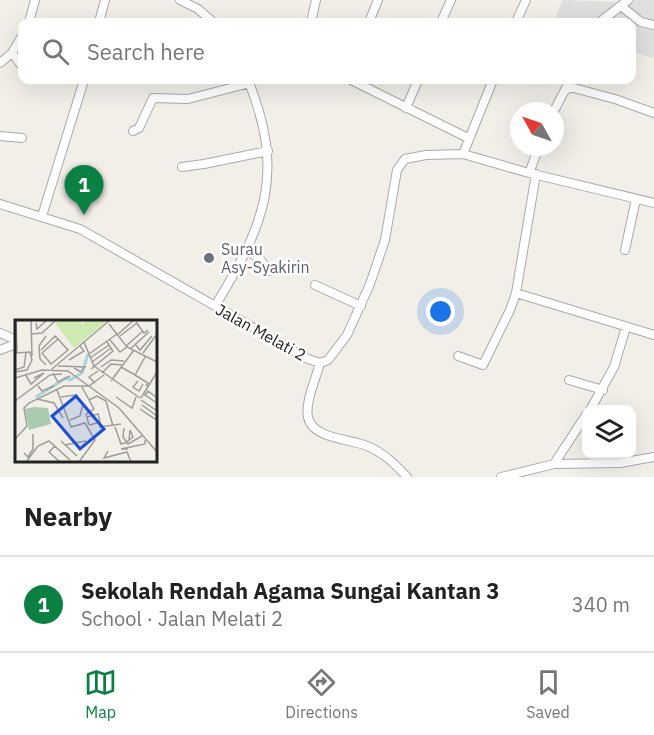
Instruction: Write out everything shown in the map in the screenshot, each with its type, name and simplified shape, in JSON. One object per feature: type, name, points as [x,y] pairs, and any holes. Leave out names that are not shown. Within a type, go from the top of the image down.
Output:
[{"type":"street","points":[[30,18],[35,0]]},
{"type":"street","points":[[100,18],[105,0]]},
{"type":"street","points":[[180,0],[198,9],[208,18]]},
{"type":"street","points":[[312,18],[316,0]]},
{"type":"street","points":[[371,18],[378,0]]},
{"type":"street","points":[[443,18],[451,0]]},
{"type":"street","points":[[518,18],[526,0]]},
{"type":"street","points":[[605,18],[625,3],[641,22],[654,25]]},
{"type":"street","points":[[0,63],[12,53],[18,43]]},
{"type":"street","points":[[12,53],[18,61]]},
{"type":"street","points":[[42,216],[83,84]]},
{"type":"street","points":[[133,131],[140,128],[153,98],[188,99],[239,84]]},
{"type":"street","points":[[215,306],[252,241],[265,198],[268,151],[262,117],[250,84]]},
{"type":"street","points":[[359,84],[468,138]]},
{"type":"street","points":[[406,108],[416,84]]},
{"type":"street","points":[[463,154],[491,84]]},
{"type":"street","points":[[558,102],[568,84]]},
{"type":"street","points":[[566,90],[570,87],[654,113]]},
{"type":"street","points":[[0,136],[22,138]]},
{"type":"street","points":[[182,167],[268,151]]},
{"type":"street","name":"Jalan Melati 2","points":[[0,204],[80,230],[308,359],[320,363],[328,360],[347,334],[361,306],[385,240],[400,165],[405,159],[415,156],[463,154],[532,174],[654,203]]},
{"type":"street","points":[[458,356],[483,364],[510,310],[516,293],[532,174],[537,156]]},
{"type":"street","points":[[625,250],[636,199]]},
{"type":"street","points":[[247,251],[259,258],[269,271]]},
{"type":"street","points":[[315,285],[361,306]]},
{"type":"street","points":[[516,293],[654,335]]},
{"type":"street","points":[[593,405],[614,367],[626,327]]},
{"type":"street","points":[[0,333],[15,341]]},
{"type":"street","points":[[0,350],[15,342]]},
{"type":"street","points":[[320,363],[307,414],[310,424],[324,434],[366,446],[388,458],[407,477]]},
{"type":"street","points":[[569,380],[603,390]]},
{"type":"street","points":[[554,464],[582,421]]},
{"type":"street","points":[[501,477],[554,464],[620,463],[654,457]]},
{"type":"shaded area","points":[[563,0],[617,2],[618,0],[654,0],[654,58],[636,53],[636,18],[555,18]]},
{"type":"place","name":"Sekolah Rendah Agama Sungai Kantan 3","points":[[84,215]]},
{"type":"place","name":"Surau Asy-Syakirin","points":[[209,258]]}]
